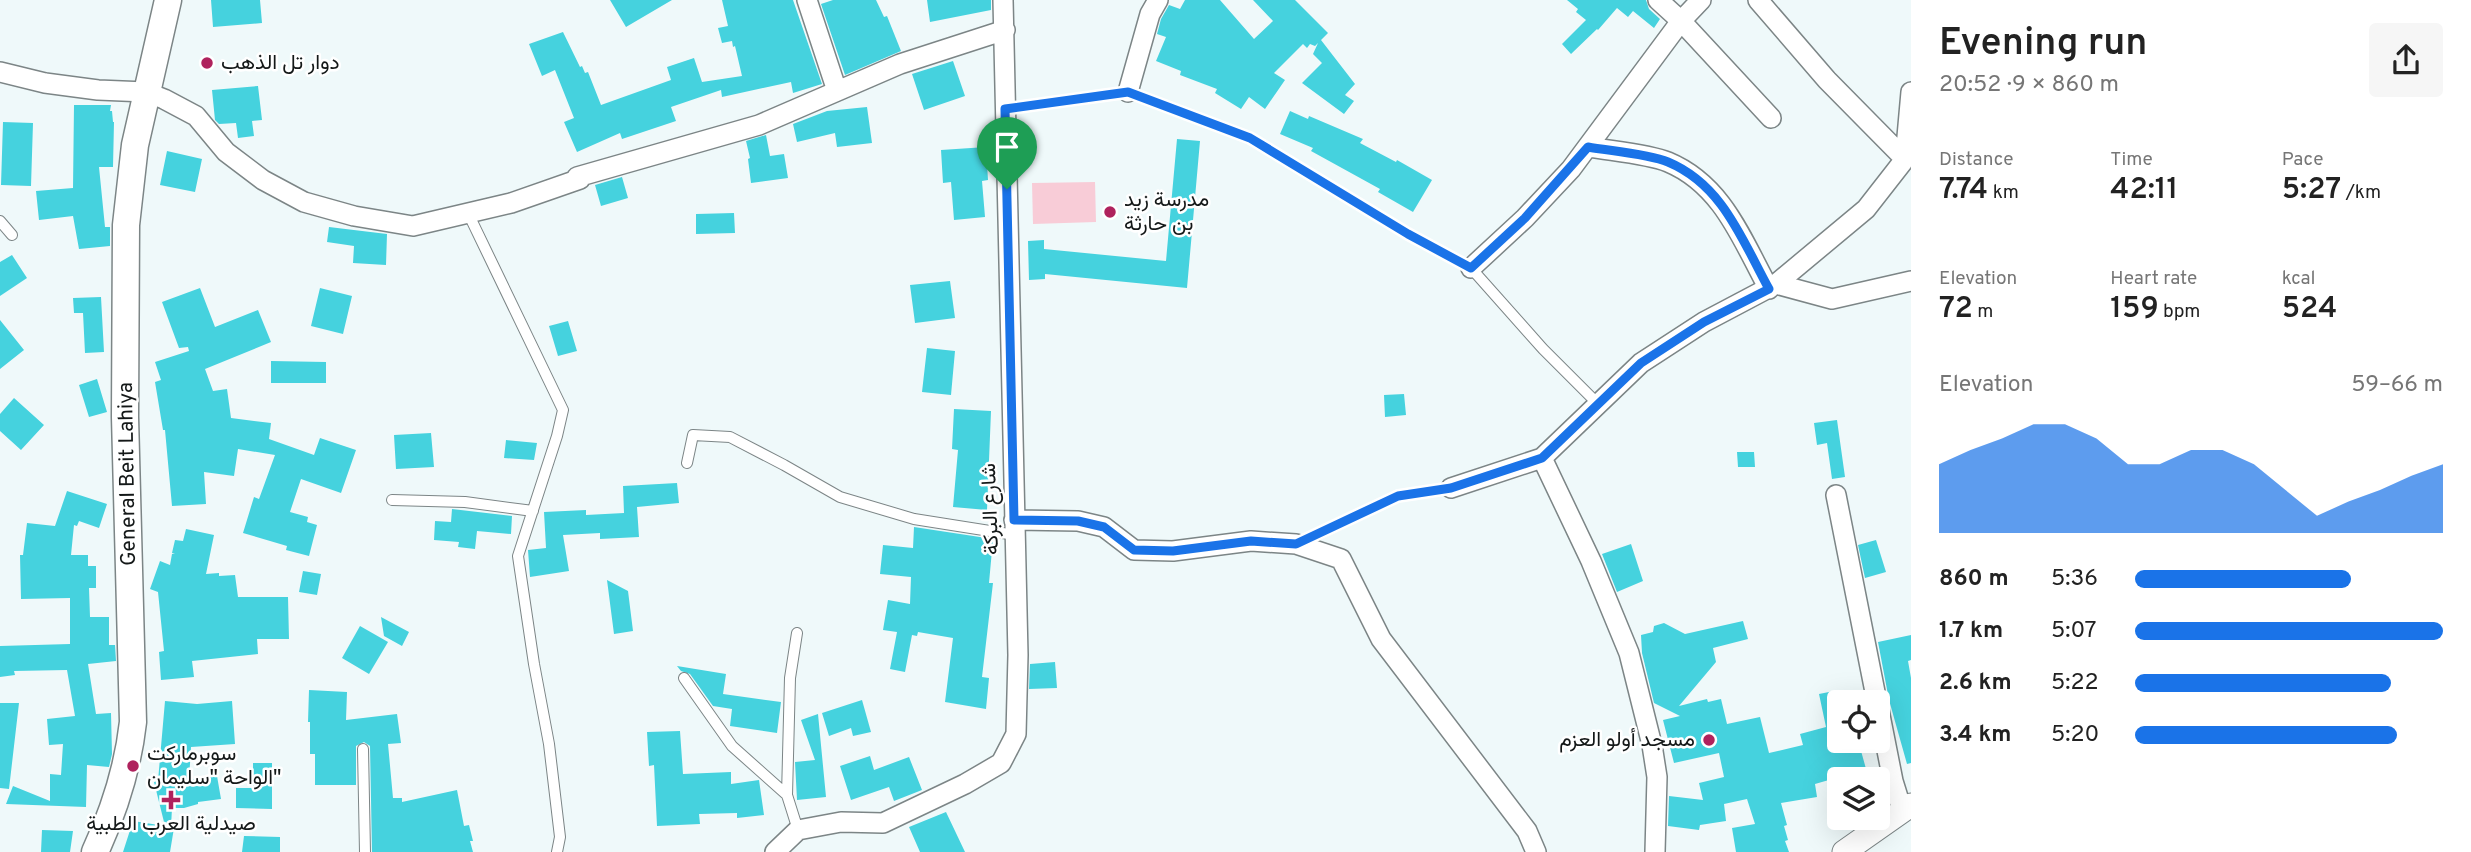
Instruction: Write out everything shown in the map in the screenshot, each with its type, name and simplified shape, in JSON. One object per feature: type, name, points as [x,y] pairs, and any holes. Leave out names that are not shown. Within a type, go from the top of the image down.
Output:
[{"type":"main road","name":"General Beit Lahiya","points":[[95,852],[104,834],[129,756],[133,722],[125,417],[126,225],[135,145],[168,0]]},
{"type":"street","points":[[807,0],[838,91]]},
{"type":"street","name":"شارع البركة","points":[[798,830],[841,822],[883,823],[965,784],[1001,763],[1016,734],[1018,655],[1003,0]]},
{"type":"street","points":[[1128,92],[1150,14],[1158,0]]},
{"type":"street","points":[[1658,0],[1771,118]]},
{"type":"street","points":[[1471,268],[1525,218],[1588,147],[1681,21],[1701,0]]},
{"type":"street","points":[[1758,0],[1826,80],[1905,159]]},
{"type":"street","points":[[0,72],[46,83],[98,90],[146,92],[196,116],[226,152],[243,167],[304,202],[355,216],[413,226],[511,203],[580,179],[577,177],[759,125],[900,64],[1005,30]]},
{"type":"street","points":[[1451,488],[1542,458],[1641,363],[1704,322],[1772,287],[1866,209],[1905,159],[1911,92]]},
{"type":"street","points":[[1588,147],[1665,161],[1695,176],[1720,200],[1772,287],[1832,299],[1911,281]]},
{"type":"street","points":[[1542,458],[1591,561],[1629,653],[1652,745],[1657,777],[1655,852]]},
{"type":"street","points":[[1836,495],[1874,690]]},
{"type":"street","points":[[1014,528],[1078,521],[1104,527],[1134,550],[1173,551],[1251,541],[1296,544],[1341,559],[1381,639],[1527,831],[1536,852]]},
{"type":"street","points":[[1844,852],[1907,808],[1893,781],[1887,753]]},
{"type":"street","points":[[775,852],[798,830]]},
{"type":"lane","points":[[1005,109],[1128,92],[1250,138],[1408,234],[1471,268],[1543,349],[1599,405]]},
{"type":"lane","points":[[468,213],[563,410],[518,556],[549,744],[560,837],[556,852]]},
{"type":"lane","points":[[0,221],[12,235]]},
{"type":"lane","points":[[687,463],[693,435],[730,437],[840,497],[914,519],[1014,528]]},
{"type":"lane","points":[[1296,544],[1398,496],[1451,488]]},
{"type":"lane","points":[[392,500],[465,502],[533,511]]},
{"type":"lane","points":[[797,633],[790,678],[787,795],[798,830]]},
{"type":"lane","points":[[684,678],[732,746],[787,795]]},
{"type":"lane","points":[[363,749],[365,852]]},
{"type":"shaded area","points":[[1095,182],[1096,222],[1033,224],[1032,183]]},
{"type":"building","points":[[211,0],[260,0],[262,23],[213,27]]},
{"type":"building","points":[[610,0],[672,0],[626,27]]},
{"type":"building","points":[[722,0],[793,0],[822,84],[793,93],[791,82],[722,97],[721,90],[671,107],[676,121],[622,139],[620,133],[577,152],[564,122],[574,118],[555,70],[542,76],[529,44],[563,32],[580,67],[582,66],[585,73],[588,72],[601,105],[671,80],[667,67],[694,58],[702,82],[742,76],[735,46],[733,47],[732,41],[722,43],[718,28],[728,26]]},
{"type":"building","points":[[833,0],[876,0],[884,17],[887,16],[901,51],[845,75],[821,4]]},
{"type":"building","points":[[927,0],[991,0],[991,10],[930,22]]},
{"type":"building","points":[[1185,0],[1220,0],[1254,39],[1273,21],[1253,0],[1295,0],[1328,33],[1321,40],[1355,84],[1345,95],[1354,101],[1344,114],[1302,83],[1322,63],[1313,54],[1318,43],[1315,46],[1310,44],[1307,48],[1303,44],[1274,73],[1285,80],[1265,109],[1249,97],[1241,109],[1215,93],[1217,89],[1180,75],[1181,71],[1156,61],[1166,37],[1157,34],[1161,19],[1169,5],[1180,9]]},
{"type":"building","points":[[1567,0],[1646,0],[1649,9],[1660,19],[1654,28],[1633,11],[1628,17],[1617,8],[1598,30],[1571,54],[1562,44],[1586,20]]},
{"type":"building","points":[[953,61],[965,96],[924,110],[912,74]]},
{"type":"building","points":[[258,86],[262,120],[252,121],[254,136],[238,138],[236,123],[219,124],[215,120],[212,90]]},
{"type":"building","points":[[74,105],[111,105],[114,122],[113,167],[99,167],[105,227],[110,227],[110,246],[79,249],[73,216],[39,220],[36,191],[73,188]]},
{"type":"building","points":[[867,107],[872,143],[837,147],[835,133],[797,142],[793,124],[827,111]]},
{"type":"building","points":[[1290,111],[1308,119],[1309,116],[1363,139],[1360,143],[1432,180],[1413,212],[1378,192],[1380,189],[1311,151],[1313,148],[1280,134]]},
{"type":"building","points":[[3,122],[33,123],[31,186],[1,185]]},
{"type":"building","points":[[766,135],[770,156],[784,154],[788,178],[751,183],[746,141]]},
{"type":"building","points":[[1177,139],[1200,141],[1187,288],[1045,274],[1045,279],[1029,280],[1028,241],[1044,240],[1044,249],[1166,261]]},
{"type":"building","points":[[986,147],[988,180],[982,181],[985,217],[954,220],[951,182],[943,183],[941,150]]},
{"type":"building","points":[[167,151],[202,159],[195,192],[160,185]]},
{"type":"building","points":[[622,177],[628,198],[601,206],[595,185]]},
{"type":"building","points":[[734,213],[735,233],[696,234],[696,214]]},
{"type":"building","points":[[329,227],[387,234],[386,265],[353,263],[354,246],[327,242]]},
{"type":"building","points":[[12,255],[27,278],[0,296],[0,262]]},
{"type":"building","points":[[950,281],[955,318],[915,323],[910,285]]},
{"type":"building","points":[[200,288],[215,327],[258,310],[271,342],[205,369],[213,391],[227,389],[231,418],[271,423],[269,439],[314,455],[320,438],[356,450],[341,493],[301,479],[290,512],[308,517],[307,522],[317,525],[309,556],[286,550],[287,546],[243,533],[254,497],[259,499],[275,455],[238,449],[234,476],[204,472],[206,504],[172,506],[165,430],[155,382],[161,380],[155,362],[189,351],[188,347],[179,348],[162,302]]},
{"type":"building","points":[[320,288],[352,296],[343,334],[311,326]]},
{"type":"building","points":[[101,297],[104,352],[85,353],[83,313],[74,313],[73,298]]},
{"type":"building","points":[[0,320],[24,350],[0,369]]},
{"type":"building","points":[[568,321],[577,351],[558,356],[549,326]]},
{"type":"building","points":[[927,348],[955,351],[951,395],[922,392]]},
{"type":"building","points":[[271,361],[326,362],[326,383],[271,383]]},
{"type":"building","points":[[97,379],[107,412],[89,417],[79,385]]},
{"type":"building","points":[[1404,394],[1406,415],[1385,417],[1384,395]]},
{"type":"building","points":[[14,398],[44,425],[21,450],[0,431],[0,414]]},
{"type":"building","points":[[954,409],[991,411],[987,510],[953,507],[958,450],[952,449]]},
{"type":"building","points":[[1837,420],[1845,477],[1832,479],[1827,443],[1817,445],[1814,423]]},
{"type":"building","points":[[431,433],[434,467],[396,469],[394,435]]},
{"type":"building","points":[[506,440],[537,443],[534,460],[504,458]]},
{"type":"building","points":[[1737,452],[1754,452],[1755,467],[1738,467]]},
{"type":"building","points":[[677,483],[679,503],[637,507],[639,537],[600,539],[600,533],[563,535],[569,571],[530,577],[528,550],[546,548],[544,512],[586,510],[586,515],[624,513],[623,486]]},
{"type":"building","points":[[67,491],[107,504],[99,528],[79,521],[77,526],[74,525],[71,555],[88,555],[88,566],[96,566],[96,588],[89,588],[90,617],[109,617],[109,645],[115,645],[116,661],[88,664],[96,714],[111,713],[112,754],[109,767],[87,765],[86,807],[6,804],[13,786],[50,801],[50,774],[61,775],[63,744],[49,745],[47,719],[75,716],[67,670],[14,671],[15,675],[0,677],[0,646],[70,644],[70,598],[21,599],[20,555],[23,555],[27,523],[55,526]]},
{"type":"building","points":[[452,509],[512,516],[511,534],[477,531],[475,549],[458,547],[459,542],[434,540],[435,521],[451,522]]},
{"type":"building","points":[[914,527],[993,539],[989,583],[993,583],[982,677],[989,678],[986,709],[945,702],[953,638],[918,632],[917,636],[912,635],[905,672],[890,669],[897,632],[883,630],[888,600],[910,604],[911,577],[880,574],[883,545],[913,548]]},
{"type":"building","points":[[186,529],[214,535],[206,574],[235,575],[238,597],[288,597],[289,639],[257,639],[258,654],[192,661],[194,677],[161,680],[159,652],[164,651],[158,592],[150,589],[160,561],[170,565],[172,554],[175,554],[172,553],[175,540],[183,541]]},
{"type":"building","points":[[1876,540],[1886,572],[1865,578],[1858,545]]},
{"type":"building","points":[[1631,544],[1643,581],[1617,592],[1602,554]]},
{"type":"building","points":[[303,571],[321,574],[317,595],[299,592]]},
{"type":"building","points":[[607,580],[628,591],[633,631],[614,634]]},
{"type":"building","points":[[381,617],[409,632],[402,646],[384,636]]},
{"type":"building","points":[[1743,621],[1748,639],[1713,648],[1716,662],[1679,706],[1707,699],[1708,702],[1721,699],[1727,724],[1760,717],[1769,753],[1803,745],[1800,734],[1826,727],[1819,694],[1827,692],[1827,753],[1862,753],[1866,767],[1827,767],[1827,781],[1815,784],[1817,797],[1781,803],[1787,825],[1784,826],[1788,840],[1785,841],[1789,852],[1736,852],[1732,828],[1755,824],[1747,799],[1724,804],[1726,821],[1700,825],[1699,830],[1668,826],[1669,796],[1703,800],[1699,783],[1724,777],[1719,753],[1674,763],[1663,720],[1680,716],[1654,703],[1642,653],[1641,635],[1653,632],[1654,626],[1664,623],[1685,634]]},
{"type":"building","points":[[360,626],[388,642],[369,674],[342,658]]},
{"type":"building","points":[[1911,635],[1911,660],[1908,661],[1911,678],[1911,763],[1907,764],[1890,704],[1890,690],[1887,690],[1878,642]]},
{"type":"building","points":[[1055,662],[1057,688],[1029,689],[1030,664]]},
{"type":"building","points":[[677,666],[726,674],[723,694],[781,702],[777,733],[730,726],[732,709],[713,706],[690,674],[681,671]]},
{"type":"building","points":[[309,690],[347,692],[346,720],[397,714],[401,743],[388,744],[393,798],[402,798],[402,802],[457,790],[464,826],[469,825],[473,852],[372,852],[370,746],[364,742],[356,746],[356,785],[315,785],[315,754],[310,754]]},
{"type":"building","points":[[862,700],[871,732],[853,736],[851,728],[829,736],[822,713]]},
{"type":"building","points":[[165,701],[197,704],[232,701],[235,744],[191,747],[189,780],[217,776],[221,799],[198,802],[184,808],[172,808],[171,827],[174,828],[170,852],[123,852],[133,821],[165,826],[154,782],[158,781]]},
{"type":"building","points":[[0,703],[19,703],[9,789],[0,788]]},
{"type":"building","points":[[818,714],[826,797],[797,800],[795,762],[815,760],[801,720]]},
{"type":"building","points":[[680,731],[683,774],[731,772],[731,784],[759,780],[764,815],[737,818],[737,813],[699,814],[700,824],[657,826],[654,765],[649,766],[647,732]]},
{"type":"building","points":[[870,756],[874,770],[909,757],[922,790],[894,801],[889,787],[851,800],[840,766]]},
{"type":"building","points":[[253,763],[272,763],[272,809],[236,808],[236,788],[253,788]]},
{"type":"building","points":[[946,812],[965,852],[920,852],[909,827]]},
{"type":"building","points":[[42,830],[73,831],[70,852],[41,852]]},
{"type":"building","points":[[244,836],[280,837],[280,852],[242,852]]},
{"type":"place","name":"دوار تل الذهب","points":[[207,63]]},
{"type":"place","name":"مدرسة زيد بن حارثة","points":[[1110,212]]},
{"type":"place","name":"مسجد أولو العزم","points":[[1709,740]]},
{"type":"place","name":"سوبرماركت الواحة \"سليمان\"","points":[[133,766]]},
{"type":"place","name":"صيدلية العرب الطبية","points":[[171,800]]},
{"type":"route","points":[[1128,92],[1250,138],[1408,234],[1471,268],[1525,218],[1588,147],[1665,161],[1695,176],[1720,200],[1769,289],[1704,322],[1641,363],[1542,458],[1451,488],[1398,496],[1296,544],[1251,541],[1173,551],[1134,550],[1104,527],[1078,521],[1014,520],[1007,189],[1005,109],[1128,92]]}]
